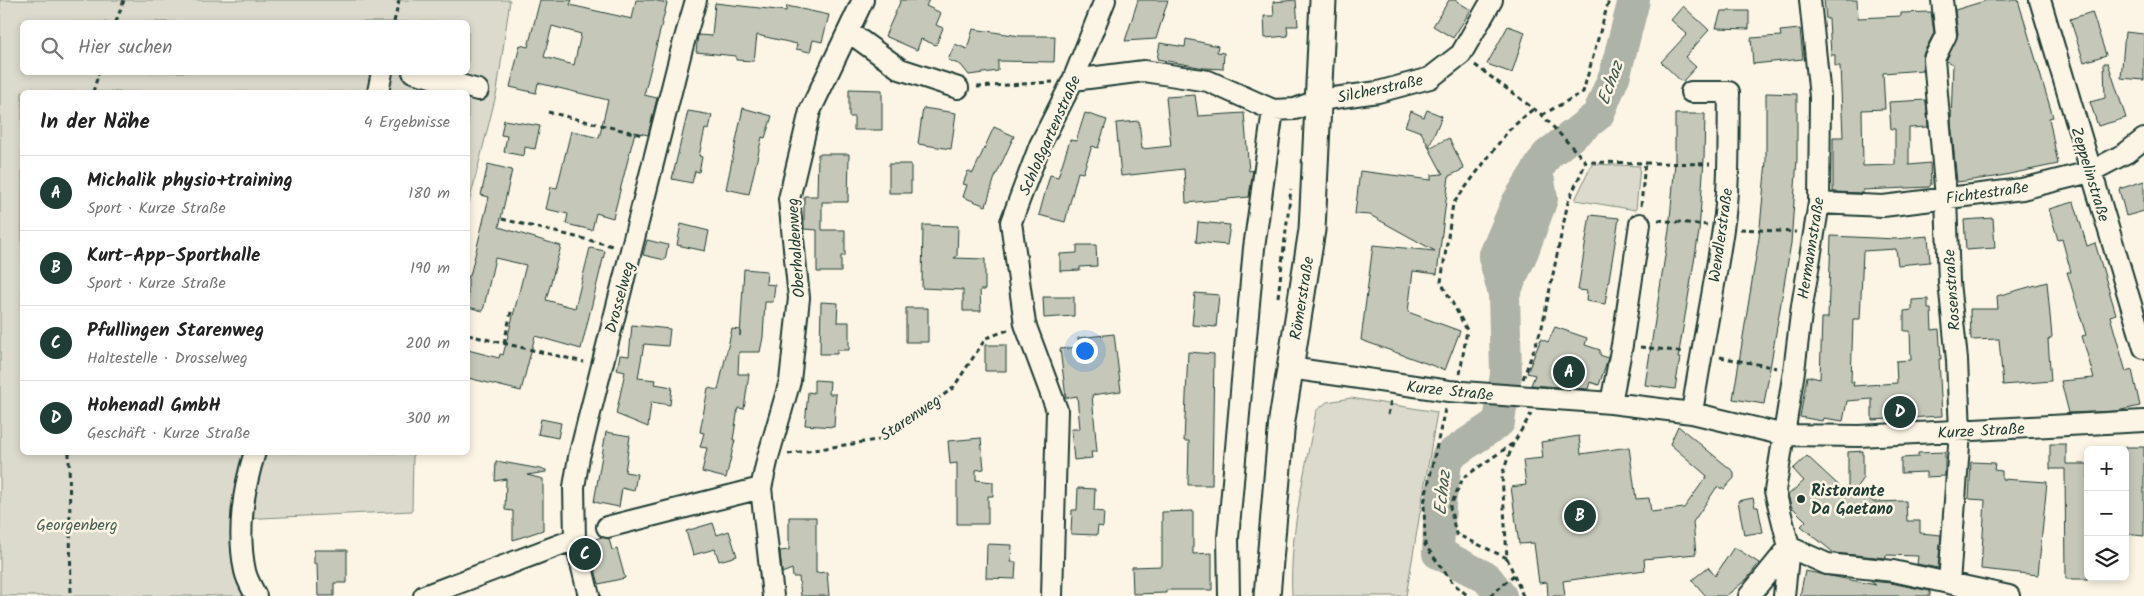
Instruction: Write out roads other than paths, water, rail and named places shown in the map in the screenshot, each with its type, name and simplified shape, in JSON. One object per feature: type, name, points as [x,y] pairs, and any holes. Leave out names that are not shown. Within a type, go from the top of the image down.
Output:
[{"type":"main road","name":"Römerstraße","points":[[1267,596],[1282,420],[1312,230],[1323,0]]},
{"type":"street","name":"Drosselweg","points":[[589,596],[575,539],[574,487],[579,457],[681,52],[696,0]]},
{"type":"street","name":"Schloßgartenstraße","points":[[1052,596],[1057,410],[1025,324],[1011,222],[1066,81],[1105,0]]},
{"type":"street","name":"Silcherstraße","points":[[1273,110],[1296,109],[1319,100],[1378,92],[1430,78],[1461,54],[1492,0]]},
{"type":"street","name":"Hermannstraße","points":[[1789,548],[1774,491],[1785,435],[1802,306],[1819,203],[1820,97],[1810,0]]},
{"type":"street","name":"Rosenstraße","points":[[1942,0],[1946,35],[1934,59],[1946,198],[1949,282],[1957,360],[1960,432],[1949,584]]},
{"type":"street","name":"Zeppelinstraße","points":[[2040,0],[2144,348]]},
{"type":"street","name":"Oberhaldenweg","points":[[773,596],[761,488],[790,381],[800,298],[789,199],[810,111],[849,32],[861,2]]},
{"type":"street","points":[[849,32],[900,69],[958,88]]},
{"type":"street","points":[[1066,81],[1144,71],[1208,81],[1273,110],[1254,248],[1228,538],[1229,596]]},
{"type":"street","points":[[378,90],[381,75]]},
{"type":"street","points":[[424,75],[478,90]]},
{"type":"street","name":"Wendlerstraße","points":[[1691,92],[1729,92],[1728,164],[1724,228],[1692,413]]},
{"type":"street","name":"Fichtestraße","points":[[1819,203],[1883,206],[2022,189],[2090,172],[2126,153],[2144,139]]},
{"type":"street","points":[[1611,403],[1622,345],[1640,221]]},
{"type":"street","name":"Kurze Straße","points":[[1290,368],[1459,392],[1541,400],[1611,403],[1692,413],[1785,435],[1859,436],[2144,421]]},
{"type":"street","points":[[254,455],[244,497],[242,548],[246,573],[256,596]]},
{"type":"street","points":[[607,527],[761,488]]},
{"type":"street","points":[[424,596],[575,539]]},
{"type":"street","points":[[1789,548],[1827,564],[1894,571],[2010,596]]},
{"type":"street","points":[[1749,596],[1789,548]]},
{"type":"street","points":[[1784,596],[1789,548]]},
{"type":"waterway","name":"Echaz","points":[[1501,596],[1487,578],[1438,553],[1440,503],[1447,457],[1499,422],[1506,374],[1504,294],[1494,257],[1517,203],[1547,155],[1598,115],[1615,74],[1634,0]]},
{"type":"waterway","name":"Echaz","points":[[1504,294],[1523,251],[1542,199],[1539,181]]},
{"type":"place","name":"Michalik physio+training","points":[[1569,372]]},
{"type":"place","name":"Hohenadl GmbH","points":[[1900,412]]},
{"type":"place","name":"Ristorante Da Gaetano","points":[[1801,499]]},
{"type":"place","name":"Kurt-App-Sporthalle","points":[[1580,516]]},
{"type":"place","name":"Pfullingen Starenweg","points":[[585,554]]},
{"type":"park label","name":"Georgenberg","points":[[77,524]]}]
